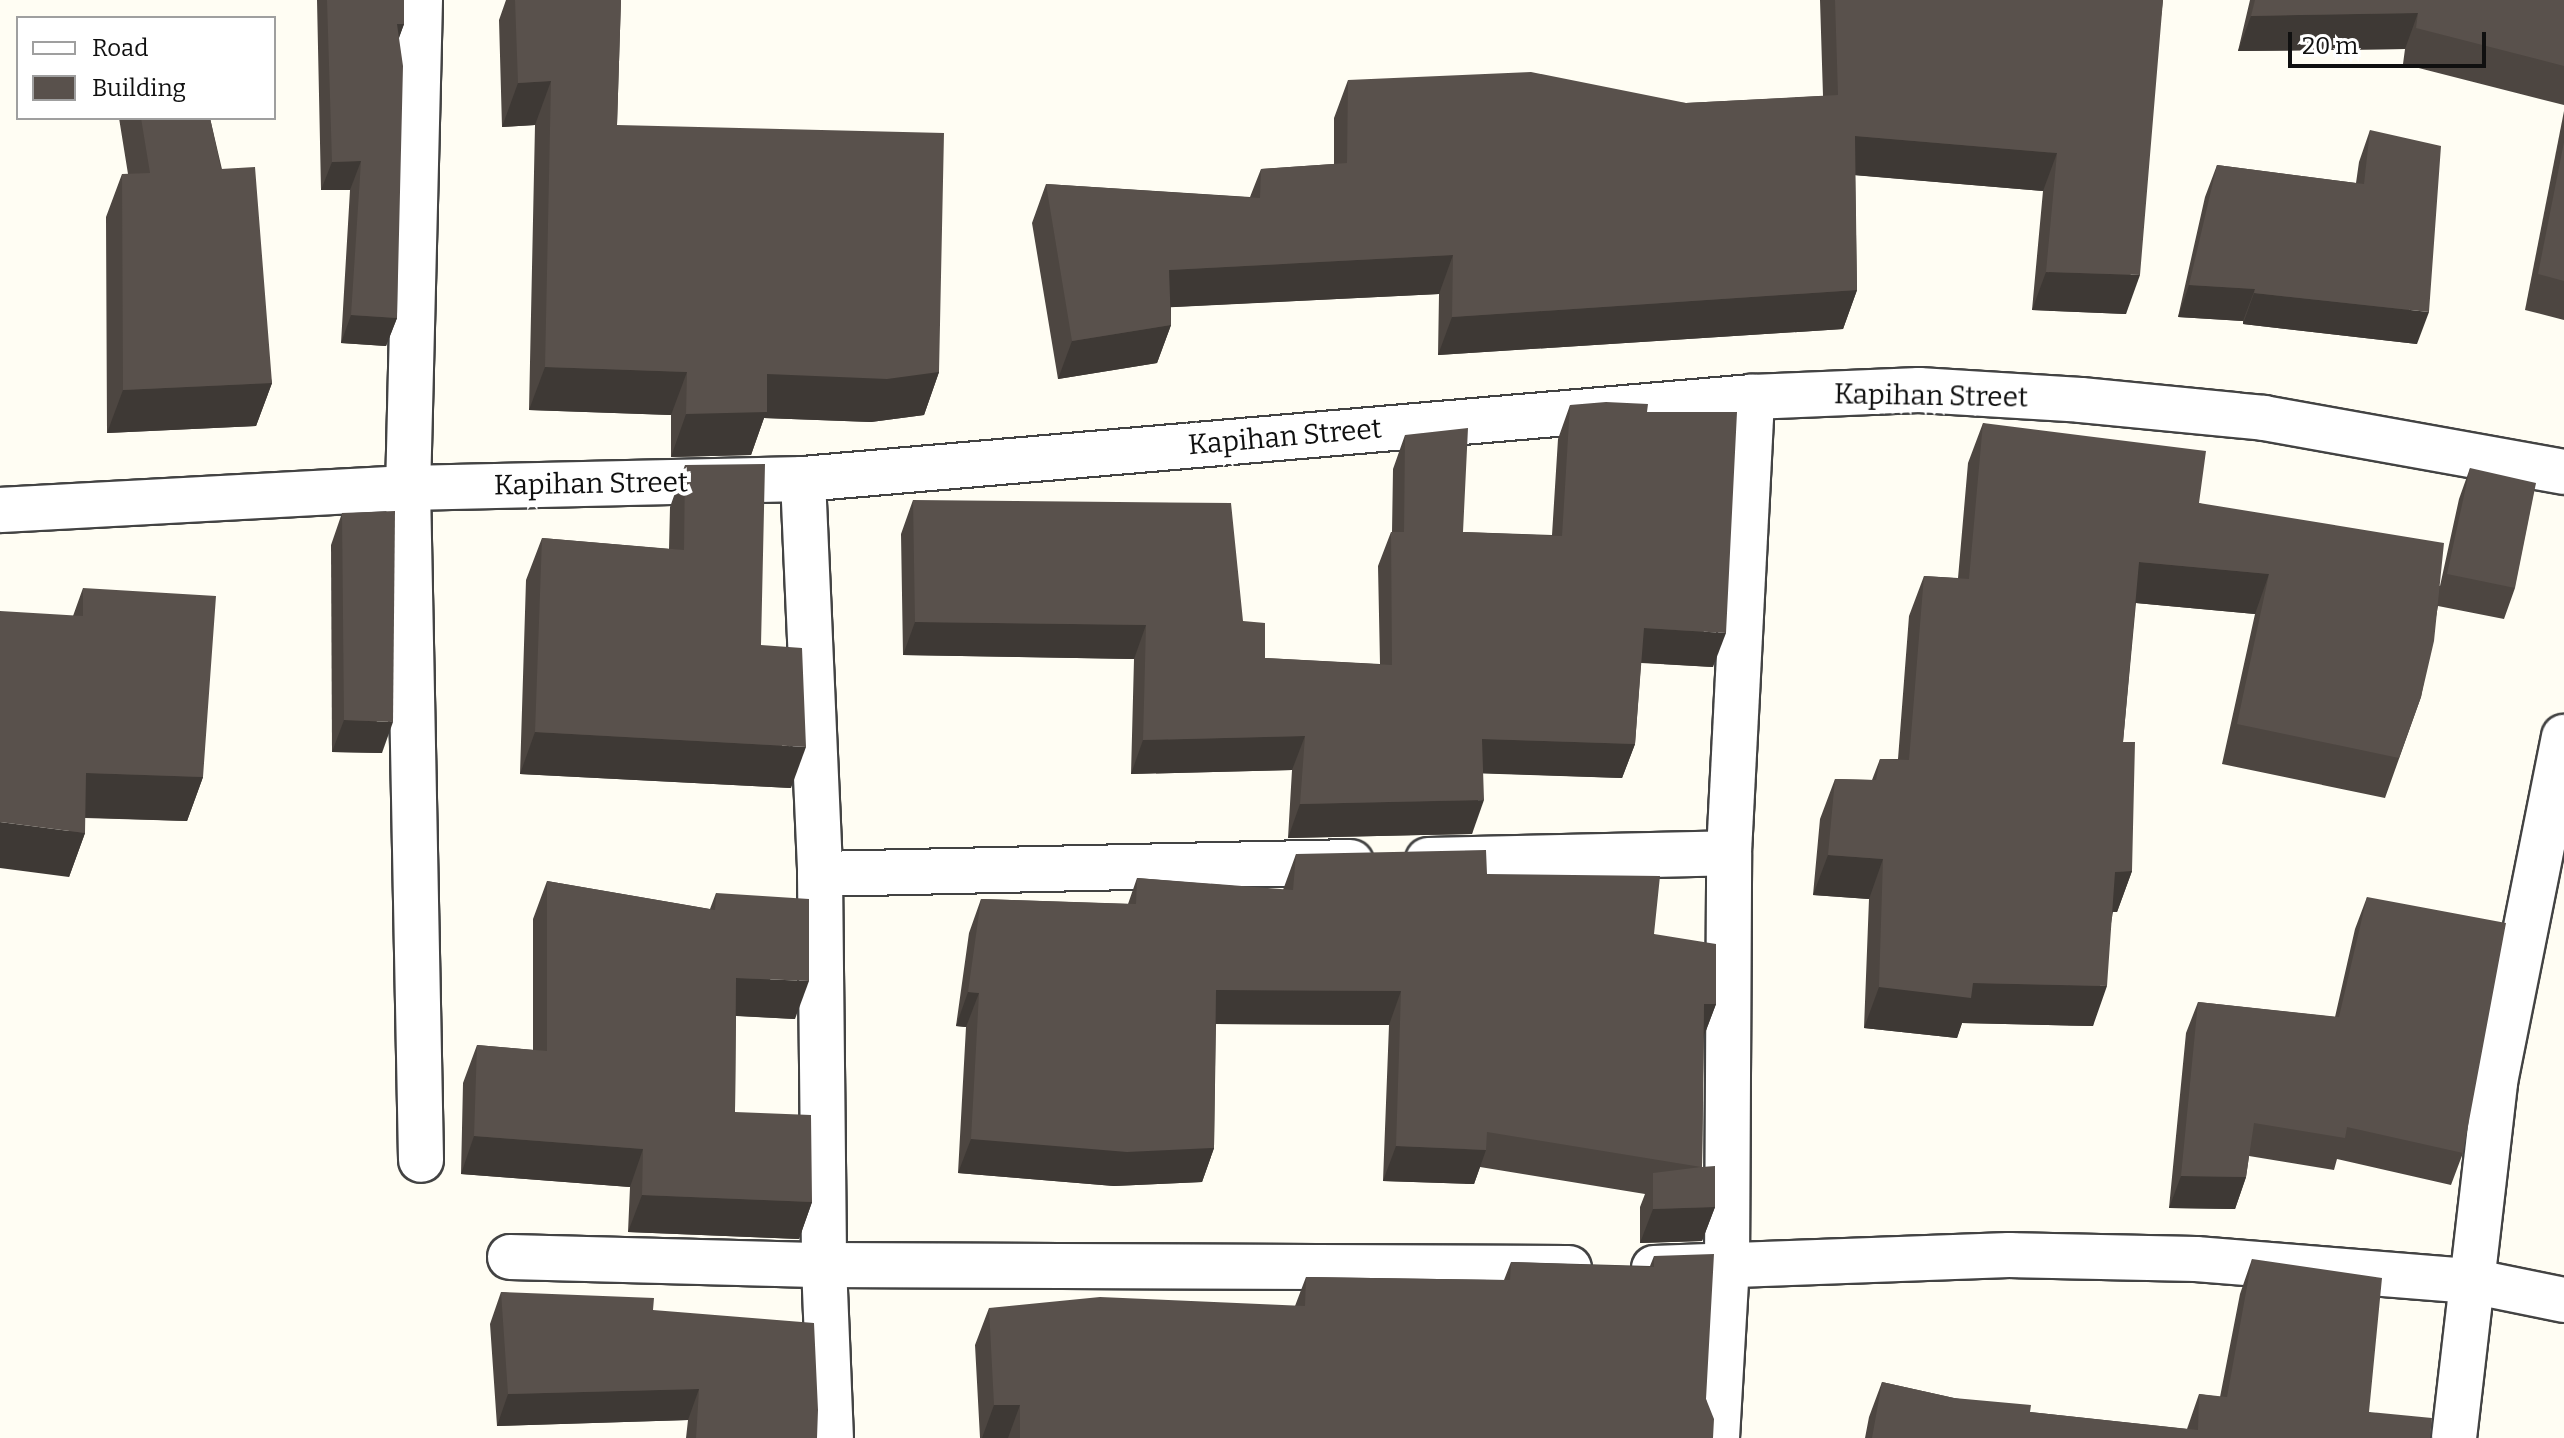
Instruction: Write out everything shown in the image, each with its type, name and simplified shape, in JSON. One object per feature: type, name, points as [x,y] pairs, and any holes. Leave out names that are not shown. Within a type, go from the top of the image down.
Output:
[{"type":"street","points":[[420,0],[408,488],[421,1160]]},
{"type":"street","name":"Kapihan Street","points":[[0,510],[408,488],[803,479],[1752,397],[1919,390],[2081,400],[2264,418],[2564,472]]},
{"type":"street","points":[[1717,1438],[1727,1267],[1729,853],[1752,397]]},
{"type":"street","points":[[803,479],[820,874],[824,1265],[831,1438]]},
{"type":"street","points":[[2454,1438],[2495,1082],[2564,737]]},
{"type":"street","points":[[820,874],[1729,853]]},
{"type":"street","points":[[510,1257],[824,1265],[1609,1269],[2009,1255],[2196,1259],[2471,1281],[2564,1300]]},
{"type":"building","points":[[327,0],[404,0],[404,24],[397,24],[403,66],[397,318],[351,315],[361,161],[332,162]]},
{"type":"building","points":[[515,0],[621,0],[617,125],[944,133],[939,372],[887,379],[767,374],[767,412],[686,414],[687,372],[545,367],[551,81],[518,83]]},
{"type":"building","points":[[1835,0],[2163,0],[2140,275],[2046,272],[2057,153],[1855,136],[1857,290],[1452,317],[1453,255],[1169,270],[1171,325],[1072,341],[1046,184],[1260,198],[1261,169],[1347,163],[1348,80],[1531,72],[1686,103],[1838,95]]},
{"type":"building","points":[[2255,0],[2564,0],[2564,66],[2416,28],[2418,13],[2251,16]]},
{"type":"building","points":[[141,120],[210,120],[221,169],[255,167],[272,383],[123,390],[122,174],[150,173]]},
{"type":"building","points":[[2370,130],[2441,146],[2429,312],[2254,293],[2255,289],[2189,285],[2217,165],[2364,184]]},
{"type":"building","points":[[2564,142],[2564,281],[2538,274]]},
{"type":"building","points":[[1606,402],[1648,404],[1647,412],[1737,412],[1726,633],[1644,628],[1635,744],[1482,739],[1484,800],[1300,804],[1305,736],[1143,740],[1146,625],[915,622],[913,500],[1231,503],[1243,621],[1265,623],[1265,658],[1392,665],[1391,532],[1404,532],[1405,435],[1468,428],[1463,532],[1562,536],[1570,405]]},
{"type":"building","points":[[1983,423],[2206,451],[2199,503],[2444,543],[2434,641],[2421,697],[2399,758],[2237,724],[2269,574],[2139,562],[2123,742],[2135,742],[2132,871],[2115,872],[2107,986],[1973,983],[1971,998],[1879,987],[1883,859],[1828,855],[1835,779],[1876,780],[1880,759],[1909,760],[1924,576],[1969,579]]},
{"type":"building","points":[[765,464],[761,645],[802,648],[806,747],[535,732],[542,538],[684,550],[685,465]]},
{"type":"building","points":[[2470,468],[2536,483],[2515,588],[2447,574]]},
{"type":"building","points":[[395,511],[393,722],[344,720],[342,513]]},
{"type":"building","points":[[83,588],[216,596],[203,777],[86,773],[85,833],[0,822],[0,611],[83,616]]},
{"type":"building","points":[[1486,850],[1487,874],[1660,876],[1654,934],[1716,944],[1716,1004],[1704,1004],[1702,1167],[1715,1166],[1715,1207],[1653,1209],[1653,1173],[1701,1167],[1487,1132],[1486,1150],[1396,1146],[1401,991],[1216,990],[1214,1148],[1127,1152],[971,1139],[979,993],[968,992],[981,899],[1136,904],[1137,878],[1293,890],[1296,854]]},
{"type":"building","points":[[547,881],[715,910],[716,893],[809,899],[809,981],[736,978],[735,1112],[811,1115],[812,1202],[642,1195],[643,1149],[474,1136],[477,1045],[547,1051]]},
{"type":"building","points":[[2367,897],[2506,923],[2463,1153],[2347,1127],[2345,1138],[2254,1123],[2246,1177],[2181,1176],[2198,1002],[2339,1017]]},
{"type":"building","points":[[1714,1254],[1706,1399],[1714,1419],[1713,1438],[1020,1438],[1020,1405],[994,1405],[989,1308],[1100,1297],[1305,1306],[1306,1277],[1510,1280],[1511,1262],[1654,1267],[1654,1256]]},
{"type":"building","points":[[2252,1259],[2382,1278],[2369,1412],[2432,1418],[2430,1438],[1872,1438],[1882,1382],[1954,1398],[2031,1405],[2030,1412],[2198,1430],[2199,1394],[2227,1397]]},
{"type":"building","points":[[501,1292],[654,1298],[653,1310],[814,1323],[817,1438],[696,1438],[699,1389],[508,1394]]}]
